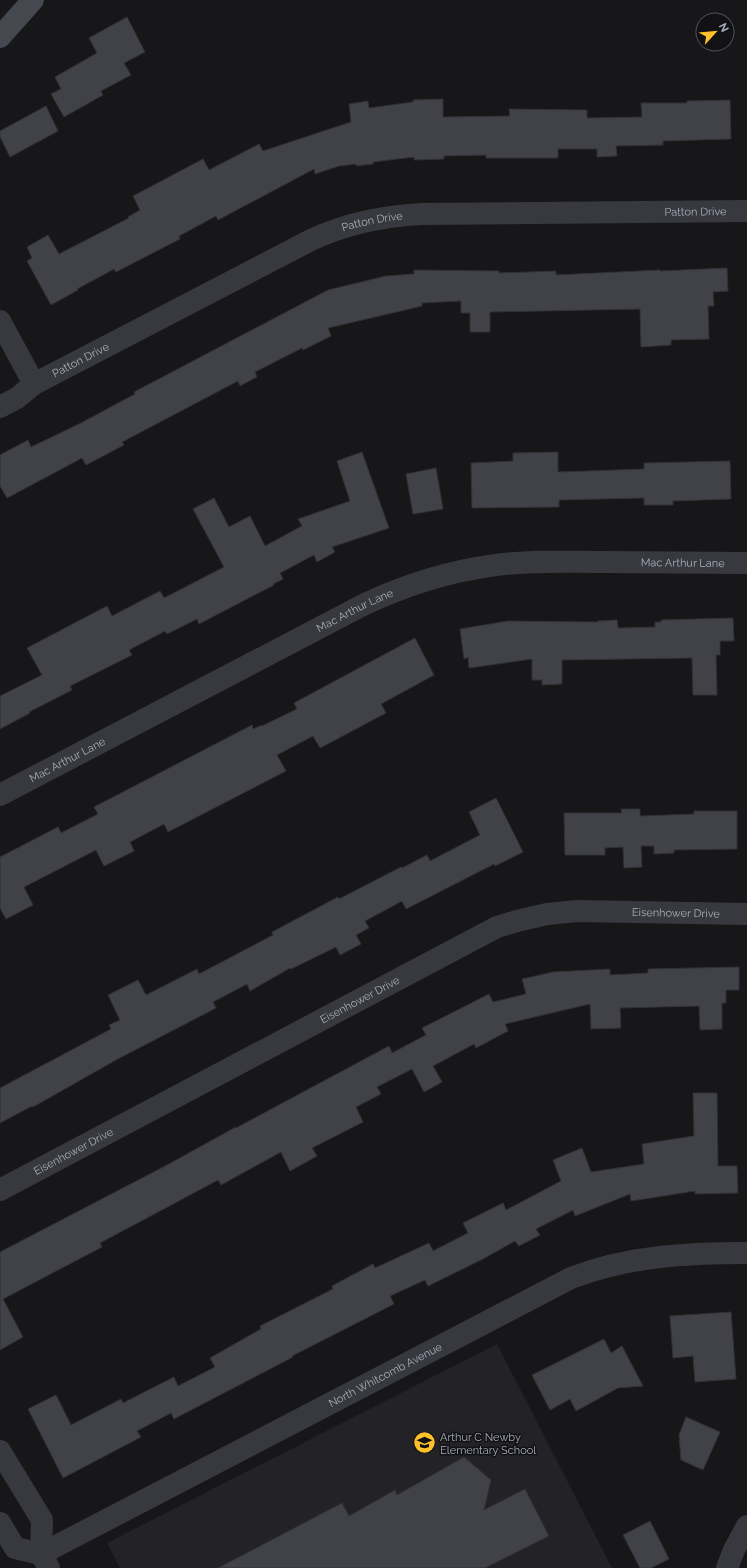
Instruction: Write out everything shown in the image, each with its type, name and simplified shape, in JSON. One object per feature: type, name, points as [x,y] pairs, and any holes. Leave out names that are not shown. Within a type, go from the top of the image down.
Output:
[{"type":"street","points":[[0,37],[32,0]]},
{"type":"street","name":"Patton Drive","points":[[0,407],[17,398],[34,384],[311,240],[354,224],[400,215],[422,214],[747,210]]},
{"type":"street","points":[[0,321],[34,384]]},
{"type":"street","name":"Mac Arthur Lane","points":[[0,795],[363,605],[394,591],[416,584],[472,569],[541,562],[747,563]]},
{"type":"street","name":"Eisenhower Drive","points":[[0,1190],[497,927],[547,914],[577,911],[747,914]]},
{"type":"street","name":"North Whitcomb Avenue","points":[[45,1561],[572,1278],[626,1261],[659,1256],[706,1253],[747,1254]]},
{"type":"street","points":[[0,1451],[42,1520],[45,1561],[16,1548],[0,1522]]},
{"type":"street","points":[[728,1568],[747,1526]]},
{"type":"shaded area","name":"Arthur C Newby Elementary School","points":[[497,1344],[612,1568],[120,1568],[107,1543]]},
{"type":"building","points":[[127,17],[145,52],[124,63],[131,75],[101,91],[103,95],[64,117],[51,94],[61,89],[55,77],[97,53],[89,38]]},
{"type":"building","points":[[443,99],[443,117],[510,116],[509,109],[587,110],[587,118],[642,117],[641,103],[687,103],[687,101],[730,100],[731,139],[663,141],[663,145],[616,146],[617,156],[597,157],[597,149],[558,149],[558,158],[486,158],[486,155],[444,156],[444,159],[414,160],[414,157],[373,162],[373,164],[339,166],[315,174],[314,169],[218,220],[216,216],[179,236],[180,239],[116,272],[114,269],[51,305],[27,261],[32,258],[27,247],[48,235],[59,254],[129,218],[128,217],[140,210],[133,196],[203,159],[209,170],[259,144],[263,151],[351,122],[349,104],[368,101],[369,108],[413,102],[413,100]]},
{"type":"building","points":[[46,106],[58,131],[10,157],[0,137],[0,131]]},
{"type":"building","points":[[727,268],[728,291],[713,292],[714,306],[708,306],[709,339],[671,340],[671,345],[641,347],[640,309],[490,312],[490,332],[470,332],[470,313],[461,313],[461,301],[422,303],[422,306],[328,328],[331,336],[303,350],[302,348],[255,372],[257,377],[240,386],[238,381],[122,442],[124,445],[86,465],[82,458],[7,498],[0,486],[0,455],[28,440],[31,447],[79,424],[135,394],[134,392],[328,290],[386,276],[414,274],[414,270],[499,271],[499,273],[556,271],[556,275]]},
{"type":"building","points":[[362,452],[389,528],[332,547],[335,552],[317,562],[314,555],[280,573],[283,579],[273,584],[274,585],[199,624],[197,619],[167,634],[165,631],[129,650],[132,655],[70,686],[72,690],[0,729],[0,696],[42,675],[27,648],[107,606],[112,616],[160,591],[164,598],[224,567],[193,509],[214,498],[229,527],[250,516],[265,546],[302,526],[298,519],[350,501],[337,461]]},
{"type":"building","points":[[558,452],[558,472],[644,469],[644,463],[730,461],[731,499],[673,501],[673,505],[644,505],[644,498],[559,500],[559,507],[472,508],[471,463],[513,461],[513,453]]},
{"type":"building","points":[[436,468],[443,509],[413,514],[406,474]]},
{"type":"building","points":[[733,618],[734,641],[720,641],[720,655],[716,655],[717,695],[693,695],[692,658],[562,660],[562,684],[542,685],[542,680],[532,680],[532,659],[469,668],[468,657],[464,659],[460,629],[508,621],[598,622],[617,620],[618,628],[655,627],[655,622],[661,622],[661,620]]},
{"type":"building","points":[[415,638],[434,675],[381,704],[386,713],[320,748],[313,736],[277,755],[286,771],[168,832],[164,824],[130,842],[134,851],[104,866],[96,850],[24,887],[33,905],[6,919],[0,908],[0,857],[58,827],[61,833],[98,814],[94,807],[252,725],[253,729],[262,726],[297,709],[294,703]]},
{"type":"building","points":[[496,798],[523,852],[495,866],[494,864],[406,909],[402,901],[365,921],[369,928],[356,935],[361,944],[340,955],[336,947],[291,969],[290,968],[250,991],[247,984],[213,1002],[216,1008],[116,1060],[33,1107],[32,1106],[0,1123],[0,1088],[111,1029],[109,1025],[120,1020],[108,995],[138,980],[146,995],[197,969],[199,974],[273,935],[272,932],[338,897],[339,899],[427,855],[430,861],[480,835],[469,812]]},
{"type":"building","points":[[621,809],[640,809],[640,816],[694,814],[694,811],[737,811],[737,849],[674,850],[674,853],[654,854],[654,846],[641,846],[642,867],[624,868],[623,847],[605,848],[605,855],[565,855],[564,813],[622,813]]},
{"type":"building","points":[[739,967],[739,990],[726,990],[726,1003],[722,1003],[722,1029],[700,1030],[699,1006],[620,1008],[621,1028],[591,1029],[590,1004],[505,1024],[508,1031],[476,1048],[474,1044],[433,1066],[442,1082],[424,1092],[412,1069],[377,1087],[381,1094],[356,1107],[363,1122],[312,1148],[317,1156],[290,1171],[281,1152],[221,1185],[218,1180],[100,1243],[102,1247],[3,1299],[23,1337],[0,1350],[0,1252],[169,1164],[389,1046],[392,1053],[426,1035],[422,1028],[489,994],[493,1002],[526,994],[522,979],[553,972],[610,969],[610,975],[648,973],[648,969]]},
{"type":"building","points":[[693,1093],[717,1093],[718,1166],[737,1166],[738,1193],[695,1194],[695,1191],[631,1201],[630,1194],[575,1216],[573,1210],[536,1229],[540,1235],[519,1246],[515,1241],[483,1259],[428,1286],[425,1280],[390,1296],[394,1304],[174,1419],[171,1413],[137,1431],[141,1437],[63,1478],[28,1409],[56,1395],[71,1425],[121,1399],[123,1403],[174,1377],[178,1386],[215,1367],[210,1358],[261,1329],[260,1326],[333,1289],[332,1286],[373,1264],[375,1268],[429,1243],[433,1251],[468,1233],[463,1223],[503,1203],[506,1210],[561,1181],[553,1160],[582,1148],[591,1172],[644,1164],[642,1144],[694,1136]]},
{"type":"building","points":[[731,1312],[736,1379],[695,1382],[693,1356],[673,1358],[670,1316]]},
{"type":"building","points":[[604,1339],[611,1353],[622,1346],[643,1386],[618,1388],[576,1411],[570,1399],[550,1410],[532,1375]]},
{"type":"building","points":[[686,1417],[720,1432],[703,1470],[681,1460],[679,1435]]},
{"type":"building","points":[[464,1457],[491,1480],[484,1510],[525,1489],[549,1536],[485,1568],[218,1568],[342,1503],[349,1516],[395,1490],[397,1495]]},
{"type":"building","points":[[650,1521],[669,1559],[651,1568],[640,1568],[623,1535]]},
{"type":"place","name":"Arthur C Newby Elementary School","points":[[425,1443]]}]
